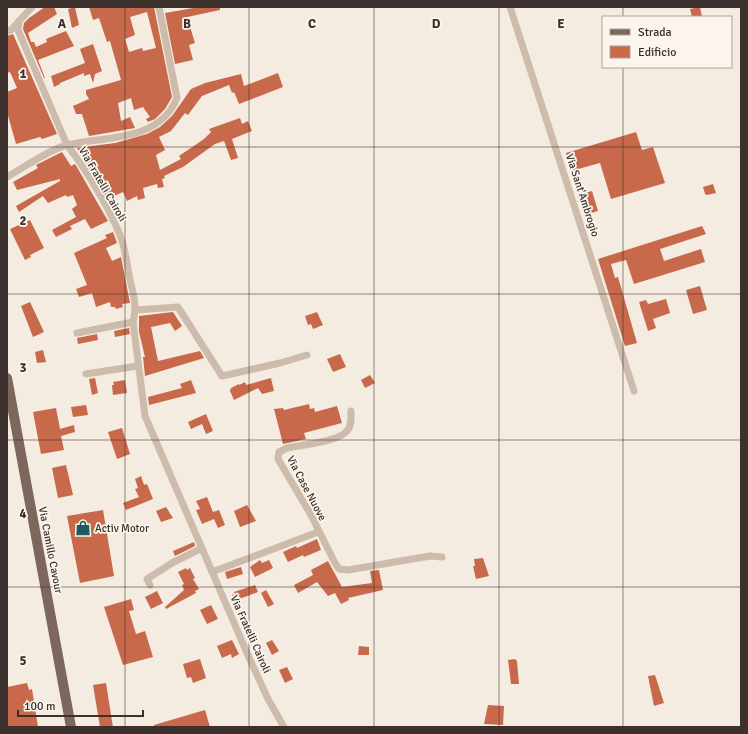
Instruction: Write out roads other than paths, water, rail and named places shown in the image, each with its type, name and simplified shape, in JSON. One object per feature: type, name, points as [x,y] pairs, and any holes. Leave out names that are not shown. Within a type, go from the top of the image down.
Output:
[{"type":"main road","name":"Via Camillo Cavour","points":[[7,378],[71,727]]},
{"type":"street","points":[[7,31],[11,30],[32,7]]},
{"type":"street","points":[[7,177],[67,145],[123,137],[149,128],[163,119],[174,107],[177,98],[176,87],[159,7]]},
{"type":"street","name":"Via Sant'Ambrogio","points":[[510,7],[634,390]]},
{"type":"street","name":"Via Fratelli Cairoli","points":[[19,21],[18,30],[67,145],[77,158],[117,230],[124,251],[136,310],[133,322],[137,366],[145,416],[268,699],[284,727]]},
{"type":"street","points":[[136,310],[178,308],[222,376],[280,363],[307,355]]},
{"type":"street","points":[[77,332],[133,322]]},
{"type":"street","points":[[86,374],[137,366]]},
{"type":"street","name":"Via Case Nuove","points":[[351,411],[351,424],[347,432],[338,437],[286,448],[279,452],[278,459],[311,515],[318,532],[339,569],[348,570],[430,556],[442,557]]},
{"type":"street","name":"Via Case Nuove","points":[[212,572],[318,532]]},
{"type":"street","points":[[150,585],[146,579],[172,563],[202,548]]},
{"type":"place","name":"Activ Motor","points":[[83,528]]}]
